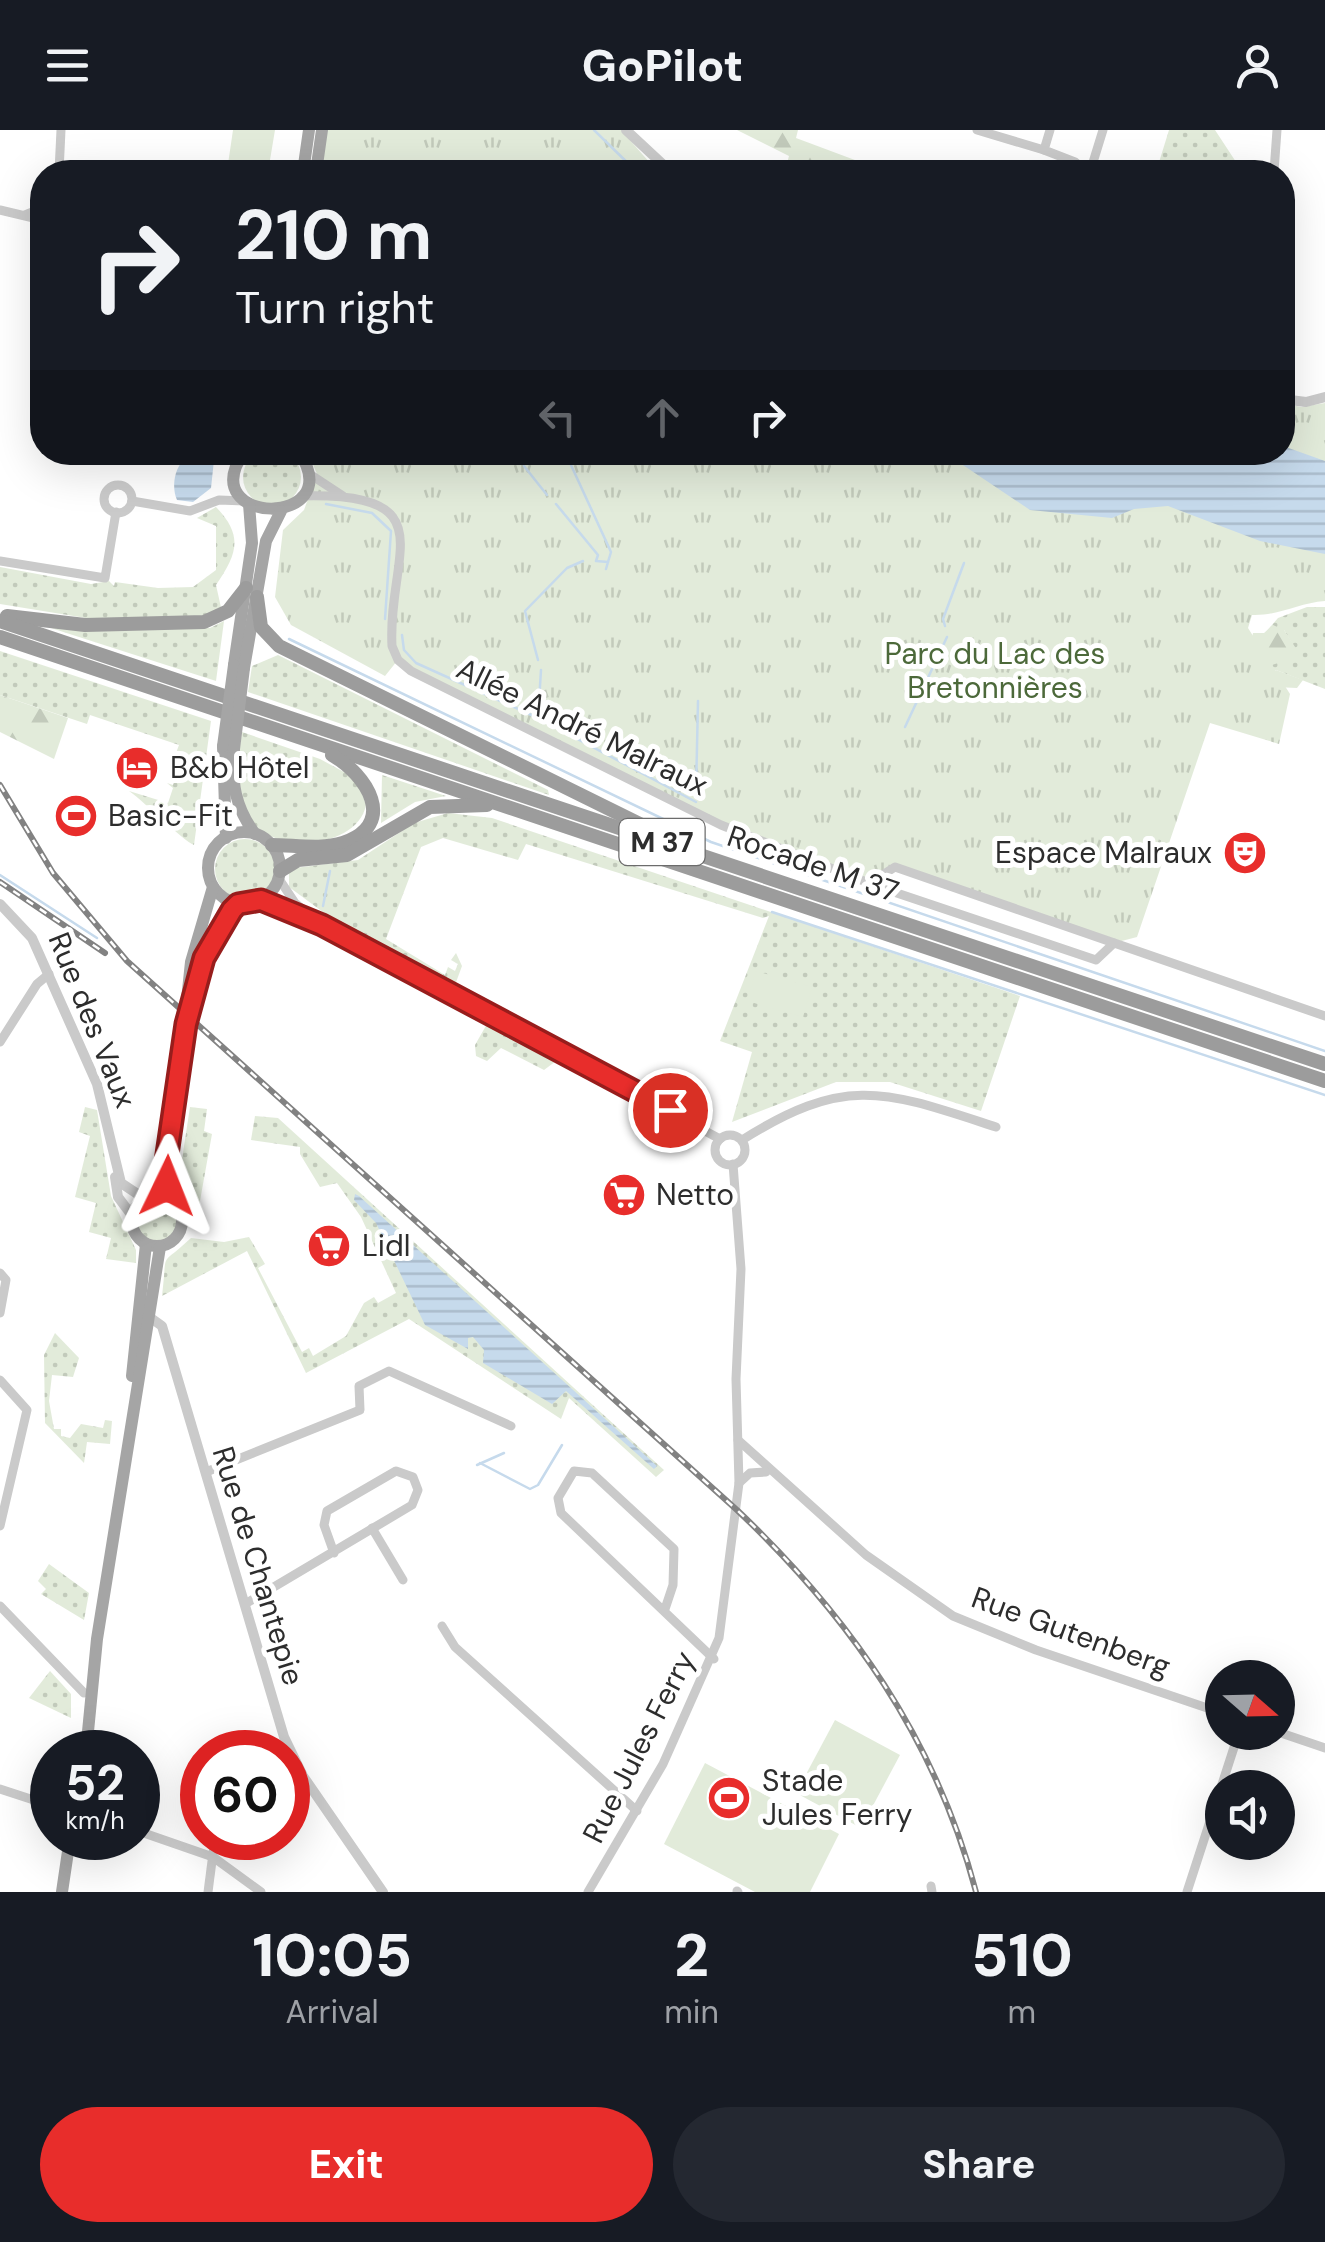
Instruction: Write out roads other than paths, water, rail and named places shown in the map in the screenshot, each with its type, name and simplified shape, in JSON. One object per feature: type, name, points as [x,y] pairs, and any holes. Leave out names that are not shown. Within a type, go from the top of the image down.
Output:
[{"type":"highway","name":"M 37","points":[[0,618],[85,624],[204,622],[228,611],[251,592],[261,627],[279,646],[704,856]]},
{"type":"highway","name":"Rocade M 37","points":[[0,618],[1325,1064]]},
{"type":"highway","name":"Rocade M 37","points":[[0,637],[1325,1081]]},
{"type":"highway","name":"M 37","points":[[272,845],[344,842],[369,819],[372,796],[362,777],[310,742]]},
{"type":"highway","name":"M 37","points":[[280,875],[298,860],[347,855],[430,807],[494,804]]},
{"type":"main road","points":[[305,160],[309,130]]},
{"type":"main road","points":[[318,160],[322,130]]},
{"type":"main road","points":[[238,465],[236,480],[247,502],[252,542],[251,592]]},
{"type":"main road","points":[[169,1200],[165,1168],[187,1018],[191,962],[213,887],[209,859],[226,838],[228,748],[251,592],[266,541],[281,511],[301,496],[308,473],[305,465]]},
{"type":"main road","points":[[247,502],[264,512],[281,511]]},
{"type":"main road","points":[[213,887],[238,904],[261,900],[280,875],[272,845],[255,834],[242,816],[228,748]]},
{"type":"main road","points":[[226,838],[255,834]]},
{"type":"main road","points":[[187,1018],[210,943],[238,904]]},
{"type":"main road","points":[[153,1245],[135,1232],[133,1217],[149,1198],[165,1168]]},
{"type":"main road","points":[[149,1198],[169,1200],[178,1208],[182,1223],[177,1236],[153,1245]]},
{"type":"main road","points":[[139,1338],[148,1316],[153,1245]]},
{"type":"main road","points":[[88,1730],[97,1639],[153,1245]]},
{"type":"main road","points":[[80,1730],[90,1654],[97,1639]]},
{"type":"main road","points":[[62,1892],[66,1860]]},
{"type":"street","points":[[60,160],[61,130]]},
{"type":"street","points":[[626,130],[658,160]]},
{"type":"street","points":[[977,130],[1070,160]]},
{"type":"street","points":[[1044,150],[1050,130]]},
{"type":"street","points":[[1093,160],[1104,130]]},
{"type":"street","points":[[1275,160],[1277,130]]},
{"type":"street","points":[[0,210],[30,217]]},
{"type":"street","points":[[25,216],[30,214]]},
{"type":"street","points":[[1295,400],[1325,397]]},
{"type":"street","name":"Allée André Malraux","points":[[308,473],[346,497],[389,513],[402,532],[392,638],[402,665],[721,825],[879,888],[1096,960],[1114,943]]},
{"type":"street","points":[[218,500],[236,480]]},
{"type":"street","points":[[116,512],[104,500],[112,486],[128,489],[132,501]]},
{"type":"street","name":"Allée André Malraux","points":[[301,496],[346,497]]},
{"type":"street","points":[[132,501],[190,511],[218,500],[247,502]]},
{"type":"street","points":[[116,512],[124,511],[132,501]]},
{"type":"street","points":[[0,562],[105,578],[116,512]]},
{"type":"street","points":[[879,888],[884,874],[895,867],[1325,1016]]},
{"type":"street","points":[[280,875],[295,903],[322,925]]},
{"type":"street","points":[[261,900],[322,925],[720,1139],[731,1135],[742,1140]]},
{"type":"street","name":"Rue des Vaux","points":[[0,904],[26,928],[103,1101],[118,1197],[133,1217]]},
{"type":"street","points":[[0,1042],[49,974]]},
{"type":"street","points":[[742,1140],[803,1105],[868,1093],[902,1096],[996,1127]]},
{"type":"street","points":[[720,1139],[717,1157],[733,1164]]},
{"type":"street","points":[[733,1164],[744,1155],[742,1140]]},
{"type":"street","points":[[733,1164],[740,1254],[738,1440]]},
{"type":"street","name":"Rue des Vaux","points":[[116,1166],[124,1187],[149,1198]]},
{"type":"street","points":[[0,1313],[3,1274]]},
{"type":"street","name":"Rue de Chantepie","points":[[148,1316],[162,1326],[280,1730]]},
{"type":"street","points":[[139,1338],[167,1348]]},
{"type":"street","points":[[206,1472],[360,1410],[358,1386],[389,1371],[512,1426]]},
{"type":"street","points":[[0,1380],[27,1410],[0,1526]]},
{"type":"street","name":"Rue Gutenberg","points":[[738,1440],[769,1472],[908,1588],[953,1616],[1036,1650],[1205,1707]]},
{"type":"street","name":"Rue Jules Ferry","points":[[588,1892],[637,1811],[714,1659],[739,1483],[738,1440]]},
{"type":"street","points":[[245,1604],[334,1552],[417,1501],[416,1482],[405,1471],[396,1471],[327,1511],[324,1526],[334,1552]]},
{"type":"street","points":[[665,1609],[673,1585],[674,1549],[592,1473],[574,1471],[558,1498],[561,1513],[714,1659]]},
{"type":"street","points":[[739,1483],[750,1473],[769,1472]]},
{"type":"street","points":[[372,1528],[402,1580]]},
{"type":"street","points":[[0,1606],[84,1693]]},
{"type":"street","points":[[442,1626],[455,1648],[637,1811]]},
{"type":"street","points":[[1295,1738],[1325,1748]]},
{"type":"street","points":[[1187,1892],[1233,1750]]},
{"type":"street","name":"Rue de Chantepie","points":[[310,1786],[383,1892]]},
{"type":"street","points":[[0,1789],[30,1797]]},
{"type":"street","points":[[208,1892],[213,1860]]},
{"type":"street","points":[[217,1860],[262,1892]]},
{"type":"water","points":[[1295,450],[1325,461],[1325,554],[1260,541],[1168,506],[1134,509],[1112,518],[1030,510],[963,465],[1295,465]]},
{"type":"water","points":[[180,465],[213,465],[211,488],[193,502],[177,500]]},
{"type":"water","points":[[355,1194],[657,1466],[654,1469],[566,1391],[552,1404],[483,1363],[484,1350],[473,1337],[468,1338],[468,1349],[425,1325],[376,1223],[354,1200]]},
{"type":"waterway","points":[[594,130],[625,160]]},
{"type":"waterway","points":[[571,465],[611,552],[608,562]]},
{"type":"waterway","points":[[524,466],[547,495]]},
{"type":"waterway","points":[[326,504],[372,513],[391,531],[385,619]]},
{"type":"waterway","points":[[556,504],[598,555],[596,561],[608,562],[606,569]]},
{"type":"waterway","points":[[538,660],[525,611],[567,568],[583,561]]},
{"type":"waterway","points":[[945,626],[943,619],[964,563]]},
{"type":"waterway","points":[[402,635],[404,650],[416,663],[538,718]]},
{"type":"waterway","points":[[905,727],[947,637]]},
{"type":"waterway","points":[[289,639],[711,842],[1325,1051]]},
{"type":"waterway","points":[[541,670],[538,718],[696,802]]},
{"type":"waterway","points":[[696,792],[698,701]]},
{"type":"waterway","points":[[323,906],[330,871]]},
{"type":"waterway","points":[[0,875],[97,938]]},
{"type":"waterway","points":[[772,912],[1325,1095]]},
{"type":"waterway","points":[[480,1463],[530,1489],[538,1485],[562,1445]]},
{"type":"waterway","points":[[477,1465],[504,1453]]},
{"type":"railway","points":[[0,785],[53,873],[127,961],[737,1510],[816,1593],[884,1684],[913,1733],[938,1783],[976,1892]]},
{"type":"railway","points":[[0,882],[105,953]]},
{"type":"place","name":"B&b Hôtel","points":[[137,768]]},
{"type":"place","name":"Basic-Fit","points":[[76,816]]},
{"type":"place","name":"Espace Malraux","points":[[1245,853]]},
{"type":"place","name":"Netto","points":[[624,1195]]},
{"type":"place","name":"Lidl","points":[[329,1246]]},
{"type":"place","name":"Stade Jules Ferry","points":[[729,1798]]},
{"type":"park label","name":"Parc du Lac des Bretonnières","points":[[995,671]]}]
